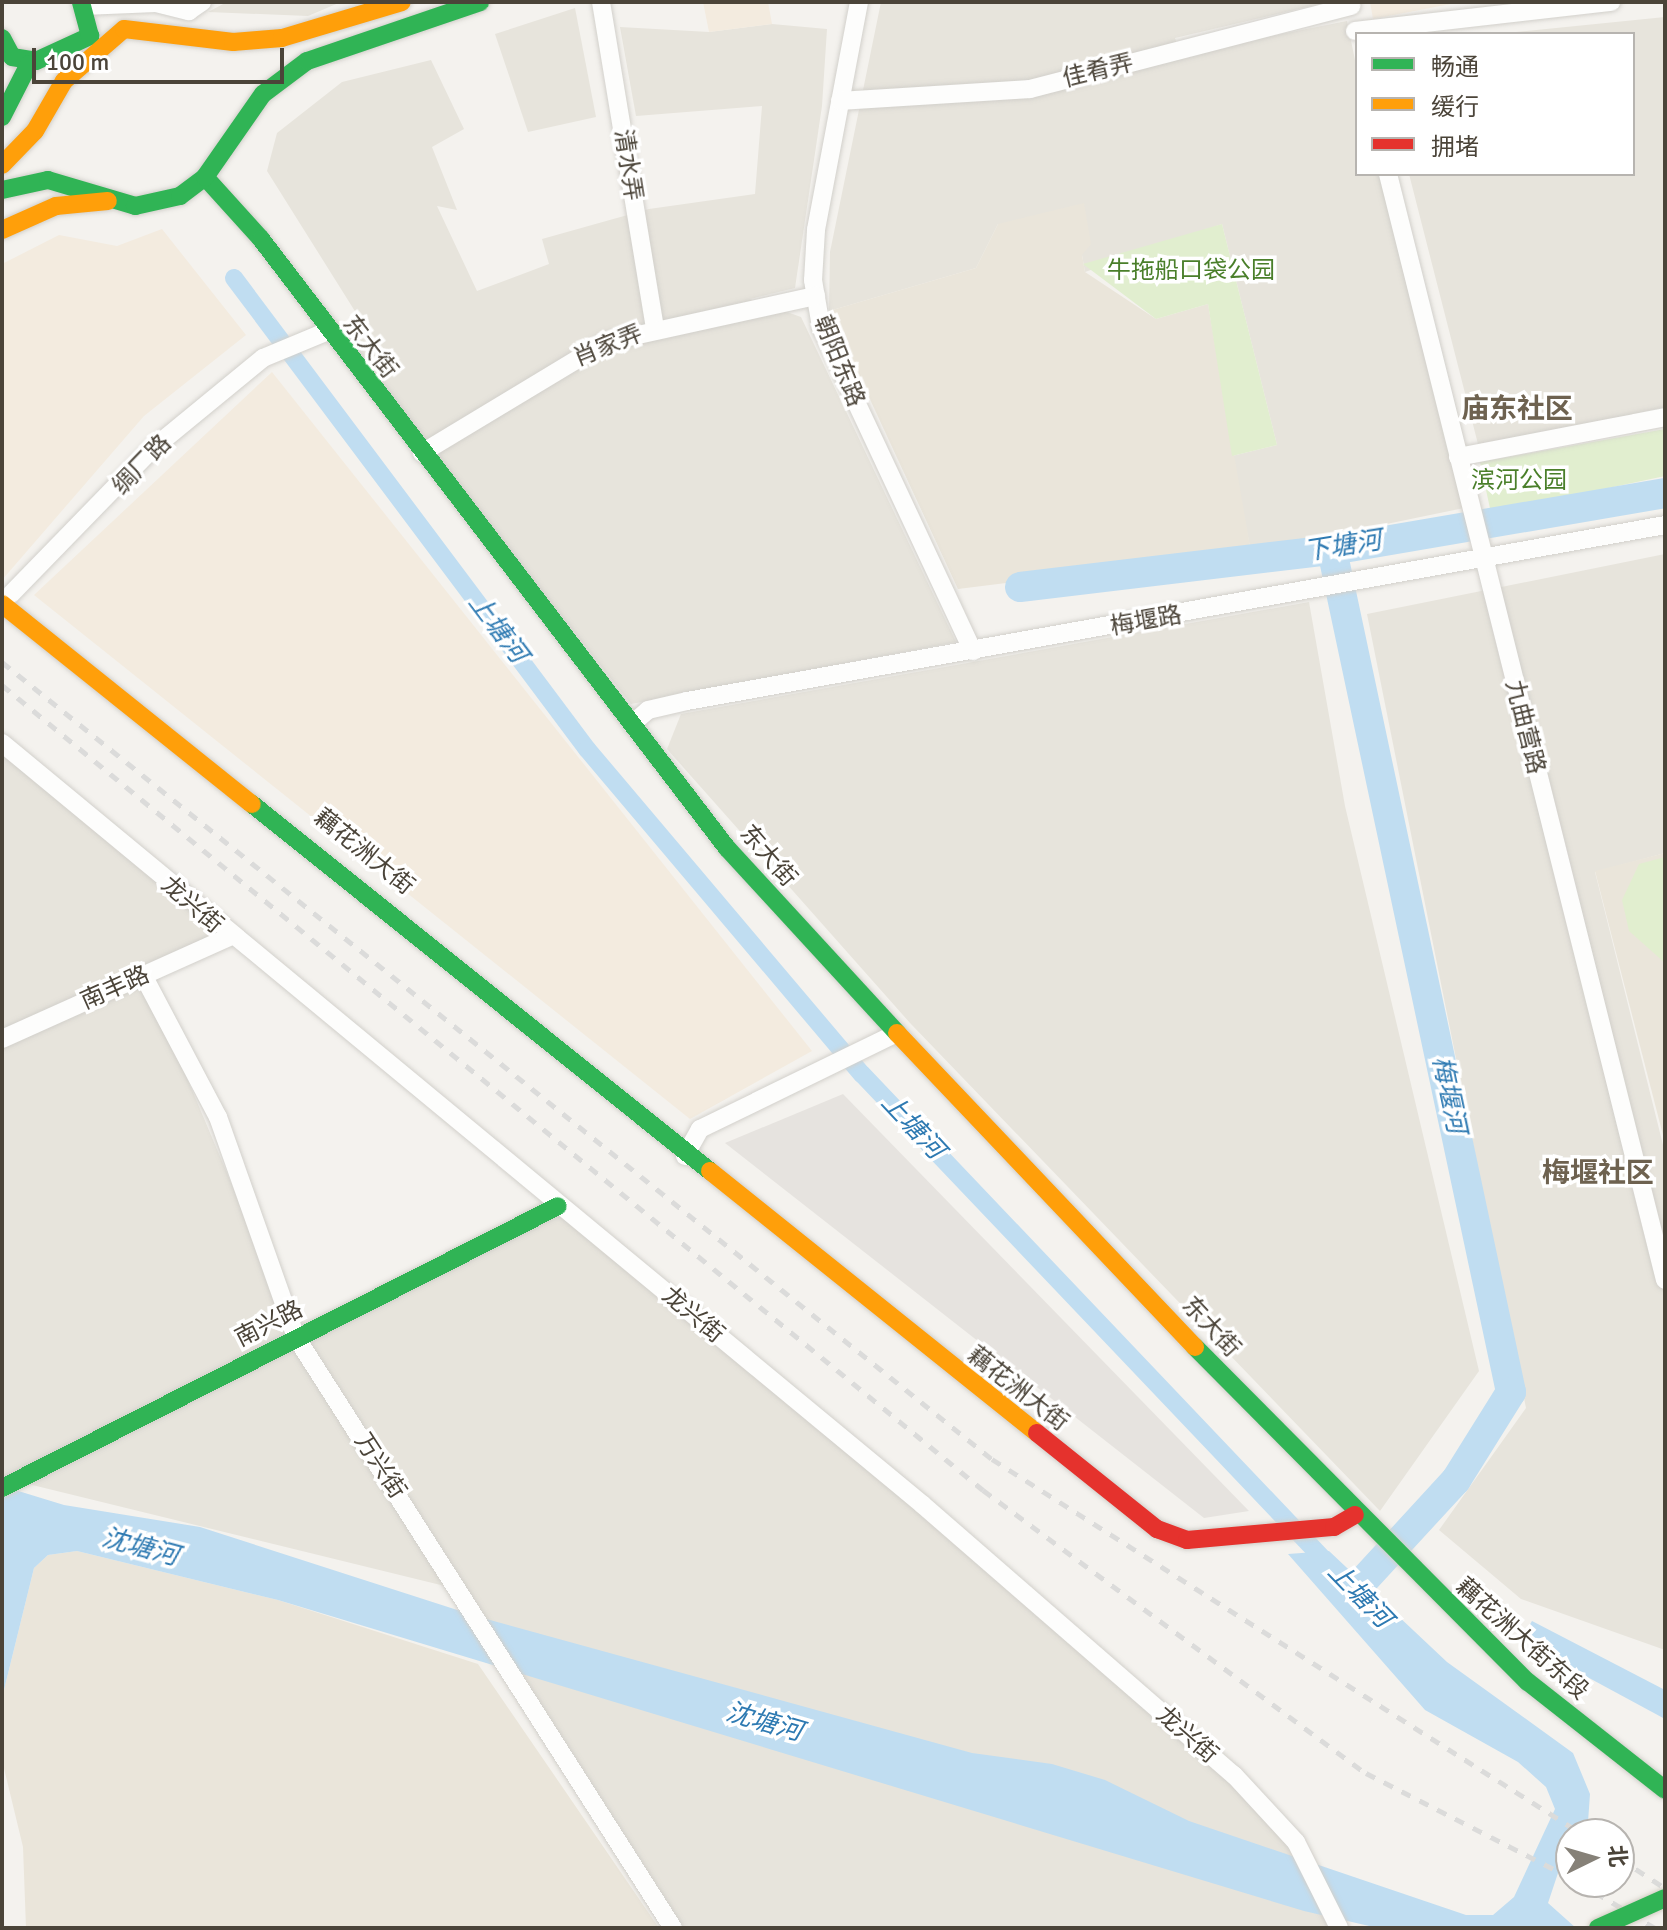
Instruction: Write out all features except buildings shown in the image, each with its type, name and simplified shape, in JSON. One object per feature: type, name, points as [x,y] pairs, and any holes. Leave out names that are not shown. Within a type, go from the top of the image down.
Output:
[{"type":"street","points":[[95,41],[82,4],[156,3],[189,11],[202,2]]},
{"type":"street","points":[[20,61],[95,41],[124,29],[200,38],[282,38],[402,2]]},
{"type":"street","points":[[2,230],[56,206],[108,201],[135,206],[180,196],[205,177],[225,140],[263,94],[307,61],[480,2]]},
{"type":"street","name":"清水弄","points":[[601,2],[655,328]]},
{"type":"street","name":"朝阳东路","points":[[859,2],[816,230],[816,296],[840,371],[973,651]]},
{"type":"street","points":[[1392,32],[1611,2]]},
{"type":"street","points":[[1351,4],[1355,32]]},
{"type":"street","name":"佳肴弄","points":[[840,101],[1030,89],[1351,4]]},
{"type":"street","points":[[2,38],[20,61]]},
{"type":"street","points":[[2,165],[35,131],[64,81],[95,41]]},
{"type":"street","points":[[2,117],[20,61]]},
{"type":"street","name":"九曲营路","points":[[1388,176],[1662,1255],[1665,1280]]},
{"type":"street","name":"东大街","points":[[205,177],[328,331],[727,848],[897,1033],[1356,1516]]},
{"type":"street","points":[[2,190],[23,182],[81,185],[108,201]]},
{"type":"street","name":"肖家弄","points":[[422,453],[557,368],[655,328],[816,296]]},
{"type":"street","name":"绸厂路","points":[[5,595],[151,450],[263,358],[328,331]]},
{"type":"street","points":[[1459,461],[1665,417]]},
{"type":"street","name":"梅堰路","points":[[632,724],[648,710],[687,701],[1401,576],[1665,525]]},
{"type":"street","name":"藕花洲大街","points":[[5,595],[689,1154],[1157,1529],[1187,1540],[1258,1536],[1334,1527],[1356,1516]]},
{"type":"street","name":"龙兴街","points":[[2,743],[229,937],[923,1505],[1234,1775],[1296,1842],[1339,1928]]},
{"type":"street","name":"南丰路","points":[[2,1039],[229,937]]},
{"type":"street","name":"万兴街","points":[[143,975],[218,1117],[296,1337],[461,1590],[673,1928]]},
{"type":"street","points":[[689,1154],[700,1129],[897,1033]]},
{"type":"street","name":"南兴路","points":[[9,1484],[558,1206]]},
{"type":"street","name":"藕花洲大街东段","points":[[1356,1516],[1528,1682],[1665,1790]]},
{"type":"street","points":[[1598,1928],[1665,1898]]},
{"type":"shaded area","points":[[227,2],[341,2],[308,16],[208,12]]},
{"type":"shaded area","points":[[703,2],[768,2],[772,24],[709,32]]},
{"type":"shaded area","points":[[881,2],[1328,2],[1175,38],[1180,54],[1347,21],[1355,60],[1355,176],[1381,176],[1464,508],[1251,552],[1232,456],[1277,445],[1222,224],[1085,272],[1082,255],[998,224],[976,268],[829,311],[830,252]]},
{"type":"shaded area","points":[[1370,2],[1461,2],[1373,19]]},
{"type":"shaded area","points":[[575,8],[596,117],[528,132],[495,34]]},
{"type":"shaded area","points":[[1665,17],[1665,407],[1479,448],[1410,176],[1635,176],[1635,32],[1516,32]]},
{"type":"shaded area","points":[[772,24],[827,29],[822,106],[795,288],[750,299],[801,317],[956,642],[631,704],[345,341],[368,332],[267,171],[277,133],[342,82],[431,60],[464,129],[432,147],[457,210],[437,206],[477,291],[549,264],[542,239],[649,209],[755,194],[762,106],[636,116],[620,27],[709,32]]},
{"type":"shaded area","points":[[1084,203],[1091,244],[1082,255],[1085,272],[1156,319],[1208,304],[1251,552],[958,589],[829,311],[976,268],[998,224]]},
{"type":"shaded area","points":[[162,229],[246,335],[144,416],[2,580],[2,264],[59,235],[117,246]]},
{"type":"shaded area","points":[[272,372],[812,1051],[690,1119],[34,595]]},
{"type":"shaded area","points":[[1665,554],[1665,853],[1595,872],[1665,1153],[1665,1650],[1521,1599],[1439,1530],[1526,1408],[1367,614]]},
{"type":"shaded area","points":[[1309,602],[1345,806],[1479,1371],[1380,1511],[910,1023],[667,749],[681,714]]},
{"type":"shaded area","points":[[2,743],[229,937],[144,976],[296,1337],[558,1206],[923,1505],[1296,1842],[1339,1928],[678,1928],[461,1590],[16,1481],[2,1488]]},
{"type":"shaded area","points":[[1665,853],[1665,1143],[1595,871]]},
{"type":"shaded area","points":[[843,1094],[1249,1511],[1204,1518],[725,1143]]},
{"type":"shaded area","points":[[77,1551],[278,1600],[478,1664],[659,1928],[26,1928],[23,1847],[2,1760],[2,1698],[34,1568],[48,1555]]},
{"type":"green space","name":"牛拖船口袋公园","points":[[1222,224],[1277,445],[1232,456],[1208,304],[1156,319],[1083,264]]},
{"type":"green space","name":"滨河公园","points":[[1665,429],[1665,476],[1491,513],[1480,462]]},
{"type":"green space","points":[[1665,857],[1665,963],[1629,931],[1622,900],[1639,864]]},
{"type":"water","name":"沈塘河","points":[[2,1486],[64,1505],[200,1527],[479,1617],[972,1753],[1052,1764],[1105,1780],[1189,1821],[1466,1915],[1493,1915],[1514,1897],[1555,1809],[1546,1787],[1518,1762],[1425,1710],[1288,1554],[1329,1551],[1447,1662],[1573,1753],[1590,1794],[1588,1818],[1555,1818],[1555,1882],[1548,1903],[1576,1928],[1378,1928],[1304,1911],[278,1600],[77,1551],[48,1555],[34,1568],[2,1698]]},
{"type":"water","points":[[1532,1621],[1665,1690],[1665,1719],[1541,1652],[1523,1636]]},
{"type":"waterway","name":"上塘河","points":[[234,278],[587,749],[862,1074],[1332,1568]]},
{"type":"waterway","name":"下塘河","points":[[1020,587],[1332,550],[1665,493]]},
{"type":"waterway","name":"梅堰河","points":[[1332,550],[1511,1392],[1456,1480],[1354,1591]]},
{"type":"railway","points":[[2,662],[992,1459],[1557,1818]]},
{"type":"railway","points":[[2,685],[983,1490],[1366,1773],[1555,1870]]},
{"type":"railway","points":[[1635,1868],[1665,1888]]},
{"type":"railway","points":[[1605,1898],[1655,1928]]},
{"type":"traffic: fast","points":[[2,38],[12,57],[36,61],[90,36],[81,2]]},
{"type":"traffic: fast","points":[[2,190],[48,180],[135,206],[180,196],[205,177],[263,94],[307,61],[480,2]]},
{"type":"traffic: fast","points":[[2,117],[29,64]]},
{"type":"traffic: fast","points":[[205,177],[261,239],[727,848],[897,1033]]},
{"type":"traffic: fast","points":[[252,804],[710,1171]]},
{"type":"traffic: fast","points":[[2,1488],[558,1206]]},
{"type":"traffic: fast","points":[[1195,1347],[1528,1682],[1665,1790]]},
{"type":"traffic: fast","points":[[1598,1928],[1665,1898]]},
{"type":"traffic: slow","points":[[2,165],[35,131],[64,81],[124,29],[233,42],[282,38],[402,2]]},
{"type":"traffic: slow","points":[[2,230],[56,206],[108,201]]},
{"type":"traffic: slow","points":[[2,604],[252,804]]},
{"type":"traffic: slow","points":[[897,1033],[1195,1347]]},
{"type":"traffic: slow","points":[[710,1171],[1037,1433]]},
{"type":"traffic: jam","points":[[1037,1433],[1157,1529],[1187,1540],[1334,1527],[1355,1515]]},
{"type":"district","name":"庙东社区","points":[[1517,409]]},
{"type":"district","name":"梅堰社区","points":[[1598,1173]]}]
